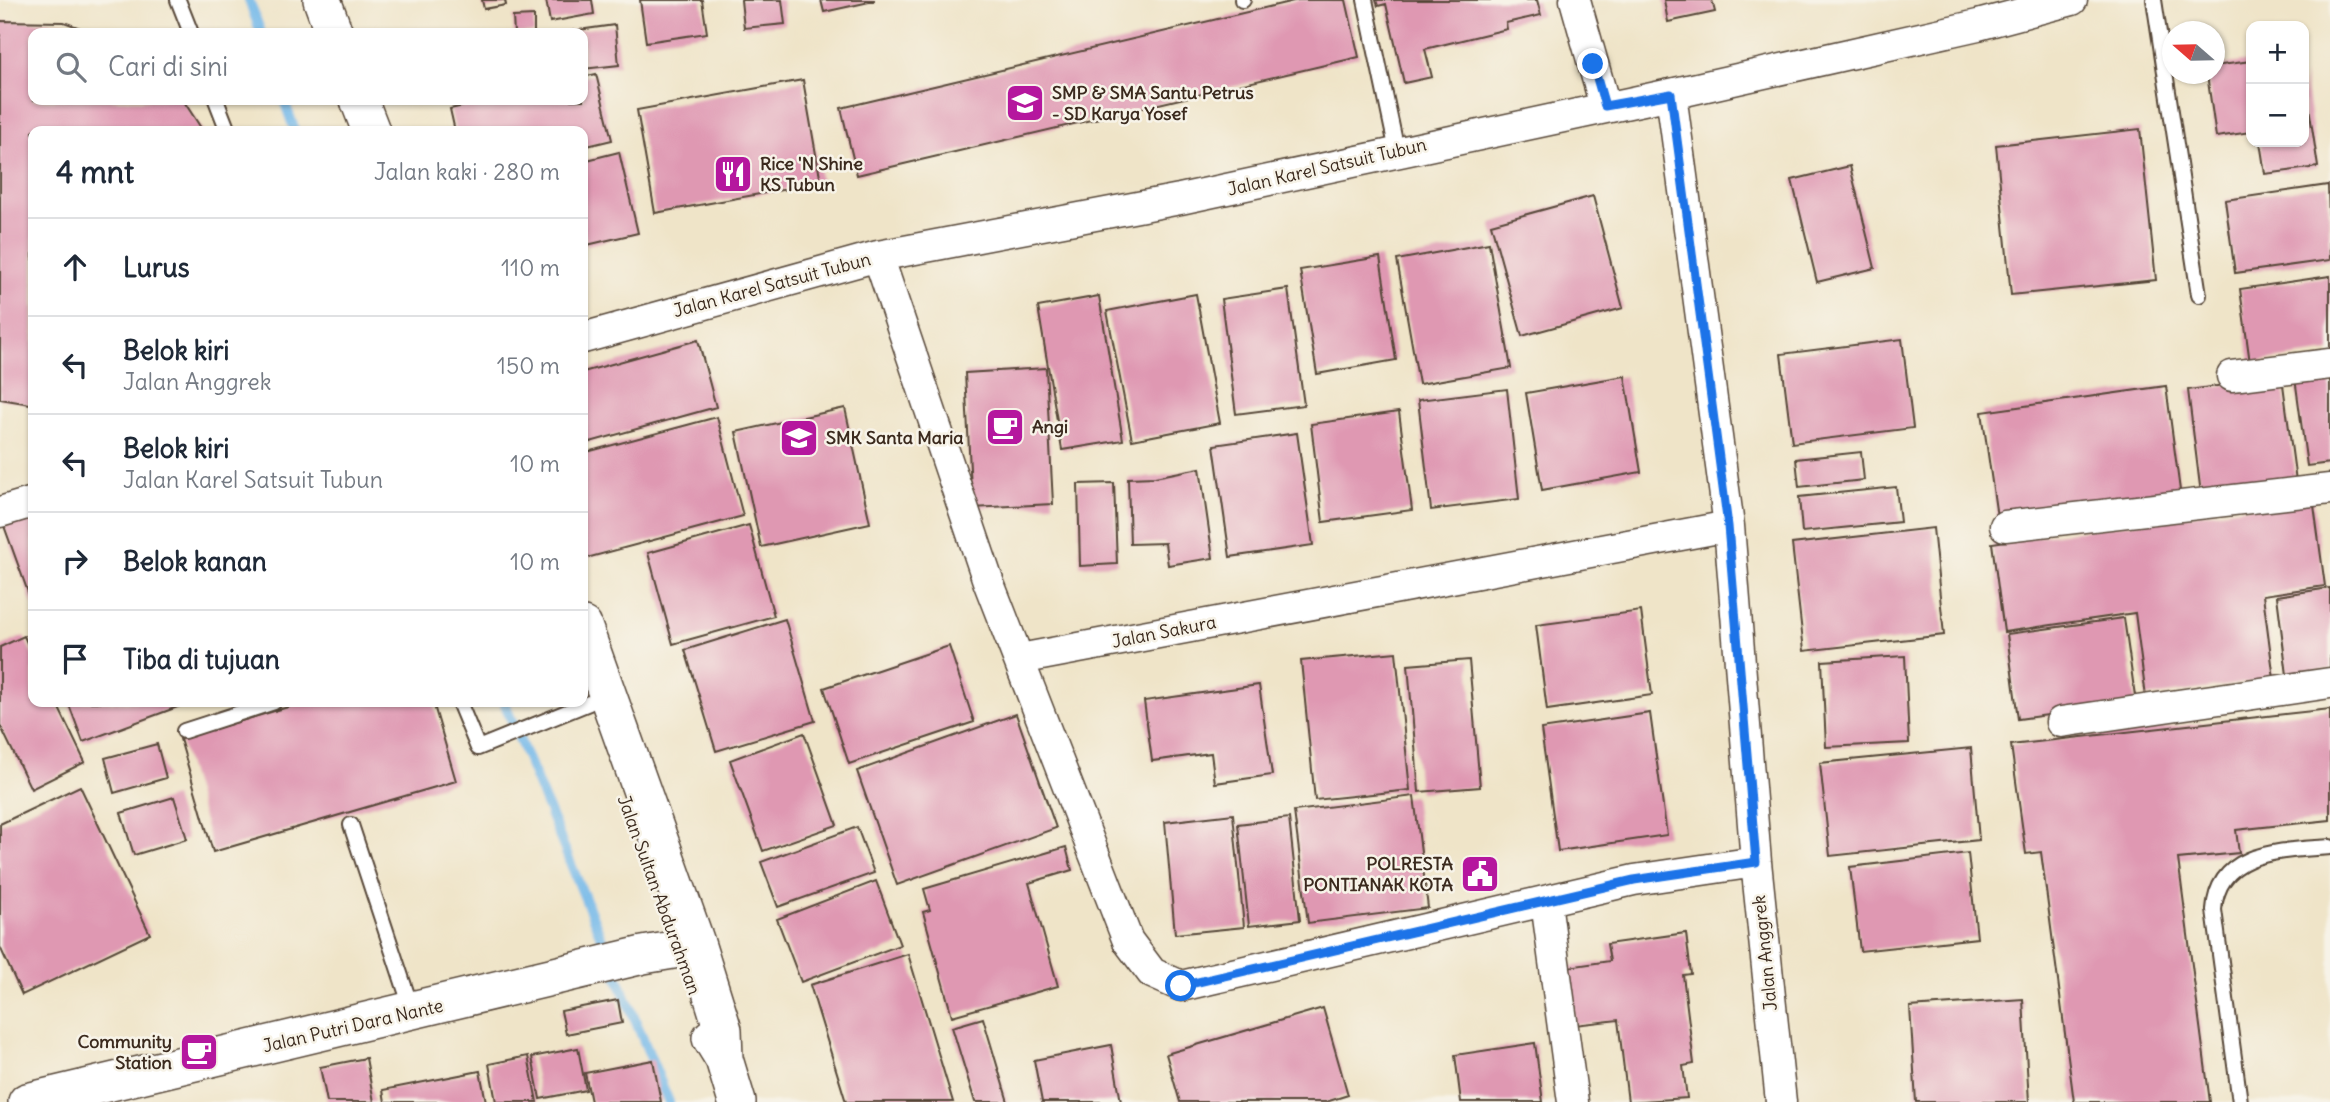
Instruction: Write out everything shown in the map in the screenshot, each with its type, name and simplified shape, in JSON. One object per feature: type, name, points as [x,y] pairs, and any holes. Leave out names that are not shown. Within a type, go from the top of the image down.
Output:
[{"type":"street","points":[[322,0],[332,28]]},
{"type":"street","points":[[1575,0],[1605,106]]},
{"type":"street","name":"Jalan Karel Satsuit Tubun","points":[[588,337],[878,256],[1180,199],[1671,94],[1973,12],[2072,0]]},
{"type":"street","name":"Jalan Anggrek","points":[[1671,94],[1728,526],[1756,862],[1781,1102]]},
{"type":"street","points":[[361,105],[369,126]]},
{"type":"street","points":[[878,256],[988,581],[1128,941],[1152,973],[1181,986],[1634,880],[1756,862]]},
{"type":"street","points":[[2232,376],[2330,364]]},
{"type":"street","points":[[2005,526],[2330,489]]},
{"type":"street","points":[[0,512],[28,504]]},
{"type":"street","name":"Jalan Sakura","points":[[1020,659],[1728,526]]},
{"type":"street","name":"Jalan Sultan Abdurahman","points":[[588,640],[695,940],[737,1102]]},
{"type":"street","points":[[2061,722],[2330,683]]},
{"type":"street","name":"Jalan Sultan Abdurahman","points":[[588,699],[709,1035],[723,1044]]},
{"type":"street","points":[[1546,902],[1573,1102]]},
{"type":"street","name":"Jalan Putri Dara Nante","points":[[27,1102],[69,1098],[643,955],[680,949]]},
{"type":"lane","points":[[178,0],[189,28]]},
{"type":"lane","points":[[1365,0],[1397,151]]},
{"type":"lane","points":[[2154,0],[2199,295]]},
{"type":"lane","points":[[218,105],[226,126]]},
{"type":"lane","points":[[184,731],[258,707]]},
{"type":"lane","points":[[461,707],[478,748],[560,707]]},
{"type":"lane","points":[[351,825],[412,1012]]},
{"type":"lane","points":[[2240,1102],[2214,910],[2217,887],[2234,867],[2253,858],[2276,852],[2330,847]]},
{"type":"building","points":[[482,0],[505,0],[506,5],[484,9]]},
{"type":"building","points":[[546,0],[592,0],[594,14],[550,22]]},
{"type":"building","points":[[640,0],[702,0],[707,33],[646,42]]},
{"type":"building","points":[[741,0],[782,0],[785,24],[744,28]]},
{"type":"building","points":[[821,0],[874,0],[874,1],[824,12]]},
{"type":"building","points":[[1298,0],[1346,0],[1359,57],[857,175],[841,108]]},
{"type":"building","points":[[1376,0],[1537,0],[1541,15],[1506,23],[1507,29],[1425,49],[1432,77],[1404,83],[1386,4],[1378,6]]},
{"type":"building","points":[[1664,0],[1712,0],[1715,12],[1668,22]]},
{"type":"building","points":[[534,16],[534,28],[514,28],[513,17]]},
{"type":"building","points":[[0,21],[64,22],[80,28],[28,28],[28,105],[186,105],[200,126],[28,126],[28,404],[0,399]]},
{"type":"building","points":[[615,25],[619,65],[588,68],[588,29]]},
{"type":"building","points":[[2246,62],[2246,133],[2216,137],[2208,84],[2225,84],[2225,65]]},
{"type":"building","points":[[596,74],[612,140],[588,146],[588,126],[454,126],[450,109],[468,105],[588,105],[588,76]]},
{"type":"building","points":[[803,80],[821,183],[655,213],[637,110]]},
{"type":"building","points":[[2309,107],[2318,167],[2265,174],[2261,147],[2309,147]]},
{"type":"building","points":[[2140,129],[2156,280],[2011,295],[1996,145]]},
{"type":"building","points":[[619,152],[638,233],[588,245],[588,160]]},
{"type":"building","points":[[1850,166],[1875,268],[1817,282],[1792,180]]},
{"type":"building","points":[[2328,185],[2330,260],[2235,273],[2225,200]]},
{"type":"building","points":[[1593,196],[1623,308],[1522,336],[1491,224]]},
{"type":"building","points":[[1489,243],[1511,368],[1419,384],[1397,260]]},
{"type":"building","points":[[1380,257],[1396,360],[1317,374],[1300,270]]},
{"type":"building","points":[[2330,276],[2330,352],[2250,363],[2240,289]]},
{"type":"building","points":[[1288,289],[1304,405],[1236,414],[1221,299]]},
{"type":"building","points":[[1196,294],[1220,423],[1132,440],[1107,311]]},
{"type":"building","points":[[1099,296],[1123,440],[1062,450],[1038,307]]},
{"type":"building","points":[[1902,339],[1913,428],[1792,443],[1781,354]]},
{"type":"building","points":[[698,340],[716,407],[588,443],[588,371]]},
{"type":"building","points":[[1046,368],[1053,504],[972,508],[965,373]]},
{"type":"building","points":[[2330,374],[2330,463],[2307,466],[2295,378]]},
{"type":"building","points":[[1625,376],[1641,472],[1542,490],[1526,393]]},
{"type":"building","points":[[2282,377],[2296,481],[2201,494],[2188,390]]},
{"type":"building","points":[[2166,386],[2181,498],[1998,524],[1982,412]]},
{"type":"building","points":[[1507,389],[1519,499],[1431,510],[1418,400]]},
{"type":"building","points":[[845,408],[870,523],[761,547],[736,432]]},
{"type":"building","points":[[1399,412],[1412,510],[1323,522],[1311,424]]},
{"type":"building","points":[[717,417],[743,516],[588,558],[588,452]]},
{"type":"building","points":[[1297,433],[1313,545],[1230,557],[1214,445]]},
{"type":"building","points":[[1861,452],[1864,480],[1799,487],[1796,459]]},
{"type":"building","points":[[1200,468],[1213,558],[1168,565],[1165,543],[1130,544],[1128,478],[1155,477]]},
{"type":"building","points":[[1114,483],[1117,564],[1080,566],[1078,484]]},
{"type":"building","points":[[1896,487],[1900,522],[1802,532],[1799,497]]},
{"type":"building","points":[[2313,498],[2325,586],[2263,595],[2274,679],[2146,697],[2135,613],[2004,632],[1992,543]]},
{"type":"building","points":[[28,514],[28,592],[3,523]]},
{"type":"building","points":[[749,525],[774,616],[673,644],[648,553]]},
{"type":"building","points":[[1933,528],[1944,635],[1804,651],[1792,544]]},
{"type":"building","points":[[2330,588],[2330,669],[2287,675],[2277,596]]},
{"type":"building","points":[[1641,611],[1652,695],[1547,710],[1536,625]]},
{"type":"building","points":[[2124,618],[2136,703],[2018,719],[2007,634]]},
{"type":"building","points":[[785,619],[815,721],[716,751],[685,650]]},
{"type":"building","points":[[24,636],[28,645],[28,707],[58,707],[85,762],[31,789],[0,725],[0,647]]},
{"type":"building","points":[[949,646],[974,722],[849,764],[824,688]]},
{"type":"building","points":[[1396,652],[1410,790],[1315,800],[1301,661]]},
{"type":"building","points":[[1905,656],[1909,743],[1826,747],[1822,661]]},
{"type":"building","points":[[1469,660],[1480,787],[1419,792],[1408,665]]},
{"type":"building","points":[[1259,685],[1272,775],[1215,783],[1211,753],[1152,761],[1144,701]]},
{"type":"building","points":[[70,707],[178,707],[83,742]]},
{"type":"building","points":[[288,707],[434,707],[456,781],[213,852],[180,739]]},
{"type":"building","points":[[2330,709],[2330,820],[2236,830],[2239,853],[2178,859],[2210,1102],[2074,1102],[2041,852],[2026,854],[2011,745]]},
{"type":"building","points":[[1650,713],[1667,835],[1558,851],[1541,729]]},
{"type":"building","points":[[1016,714],[1056,828],[897,885],[857,771]]},
{"type":"building","points":[[804,733],[837,825],[763,851],[730,760]]},
{"type":"building","points":[[157,744],[166,778],[114,793],[105,758]]},
{"type":"building","points":[[1971,748],[1979,840],[1830,856],[1820,763]]},
{"type":"building","points":[[80,786],[150,934],[22,995],[0,947],[0,824]]},
{"type":"building","points":[[1414,796],[1428,908],[1308,923],[1294,811]]},
{"type":"building","points":[[174,797],[187,839],[134,855],[121,813]]},
{"type":"building","points":[[1233,814],[1244,927],[1175,934],[1165,822]]},
{"type":"building","points":[[1289,818],[1300,920],[1249,926],[1238,824]]},
{"type":"building","points":[[857,827],[874,873],[778,907],[761,862]]},
{"type":"building","points":[[1066,847],[1072,870],[1029,883],[1058,986],[952,1016],[923,912],[930,910],[924,889]]},
{"type":"building","points":[[1968,853],[1977,938],[1860,951],[1850,867]]},
{"type":"building","points":[[876,881],[900,945],[801,982],[777,919]]},
{"type":"building","points":[[1686,933],[1691,974],[1683,975],[1694,1064],[1683,1066],[1687,1098],[1628,1102],[1618,1020],[1575,1025],[1568,967],[1610,961],[1607,944]]},
{"type":"building","points":[[908,954],[953,1102],[846,1102],[810,985]]},
{"type":"building","points":[[2023,999],[2029,1102],[1916,1102],[1910,1007]]},
{"type":"building","points":[[618,1000],[622,1023],[566,1034],[561,1011]]},
{"type":"building","points":[[1323,1008],[1348,1095],[1326,1102],[1180,1102],[1166,1054]]},
{"type":"building","points":[[983,1018],[1008,1102],[975,1102],[952,1027]]},
{"type":"building","points":[[1535,1043],[1543,1102],[1461,1102],[1455,1055]]},
{"type":"building","points":[[1111,1045],[1121,1102],[1042,1102],[1034,1060]]},
{"type":"building","points":[[578,1048],[586,1090],[540,1099],[532,1057]]},
{"type":"building","points":[[528,1056],[537,1102],[496,1102],[489,1064]]},
{"type":"building","points":[[366,1058],[374,1102],[327,1102],[320,1067]]},
{"type":"building","points":[[653,1060],[661,1102],[591,1102],[585,1073]]},
{"type":"building","points":[[480,1071],[486,1102],[385,1102],[383,1090]]},
{"type":"waterway","points":[[249,0],[259,28]]},
{"type":"waterway","points":[[286,105],[293,126]]},
{"type":"waterway","points":[[506,707],[669,1102]]},
{"type":"place","name":"SMP & SMA Santu Petrus - SD Karya Yosef","points":[[1025,103]]},
{"type":"place","name":"Rice 'N Shine KS Tubun","points":[[733,174]]},
{"type":"place","name":"Angi","points":[[1005,427]]},
{"type":"place","name":"SMK Santa Maria","points":[[799,438]]},
{"type":"place","name":"POLRESTA PONTIANAK KOTA","points":[[1480,874]]},
{"type":"place","name":"Community Station","points":[[199,1052]]},
{"type":"route","points":[[1181,986],[1634,880],[1756,862],[1728,526],[1671,94],[1605,106],[1593,64]]}]
